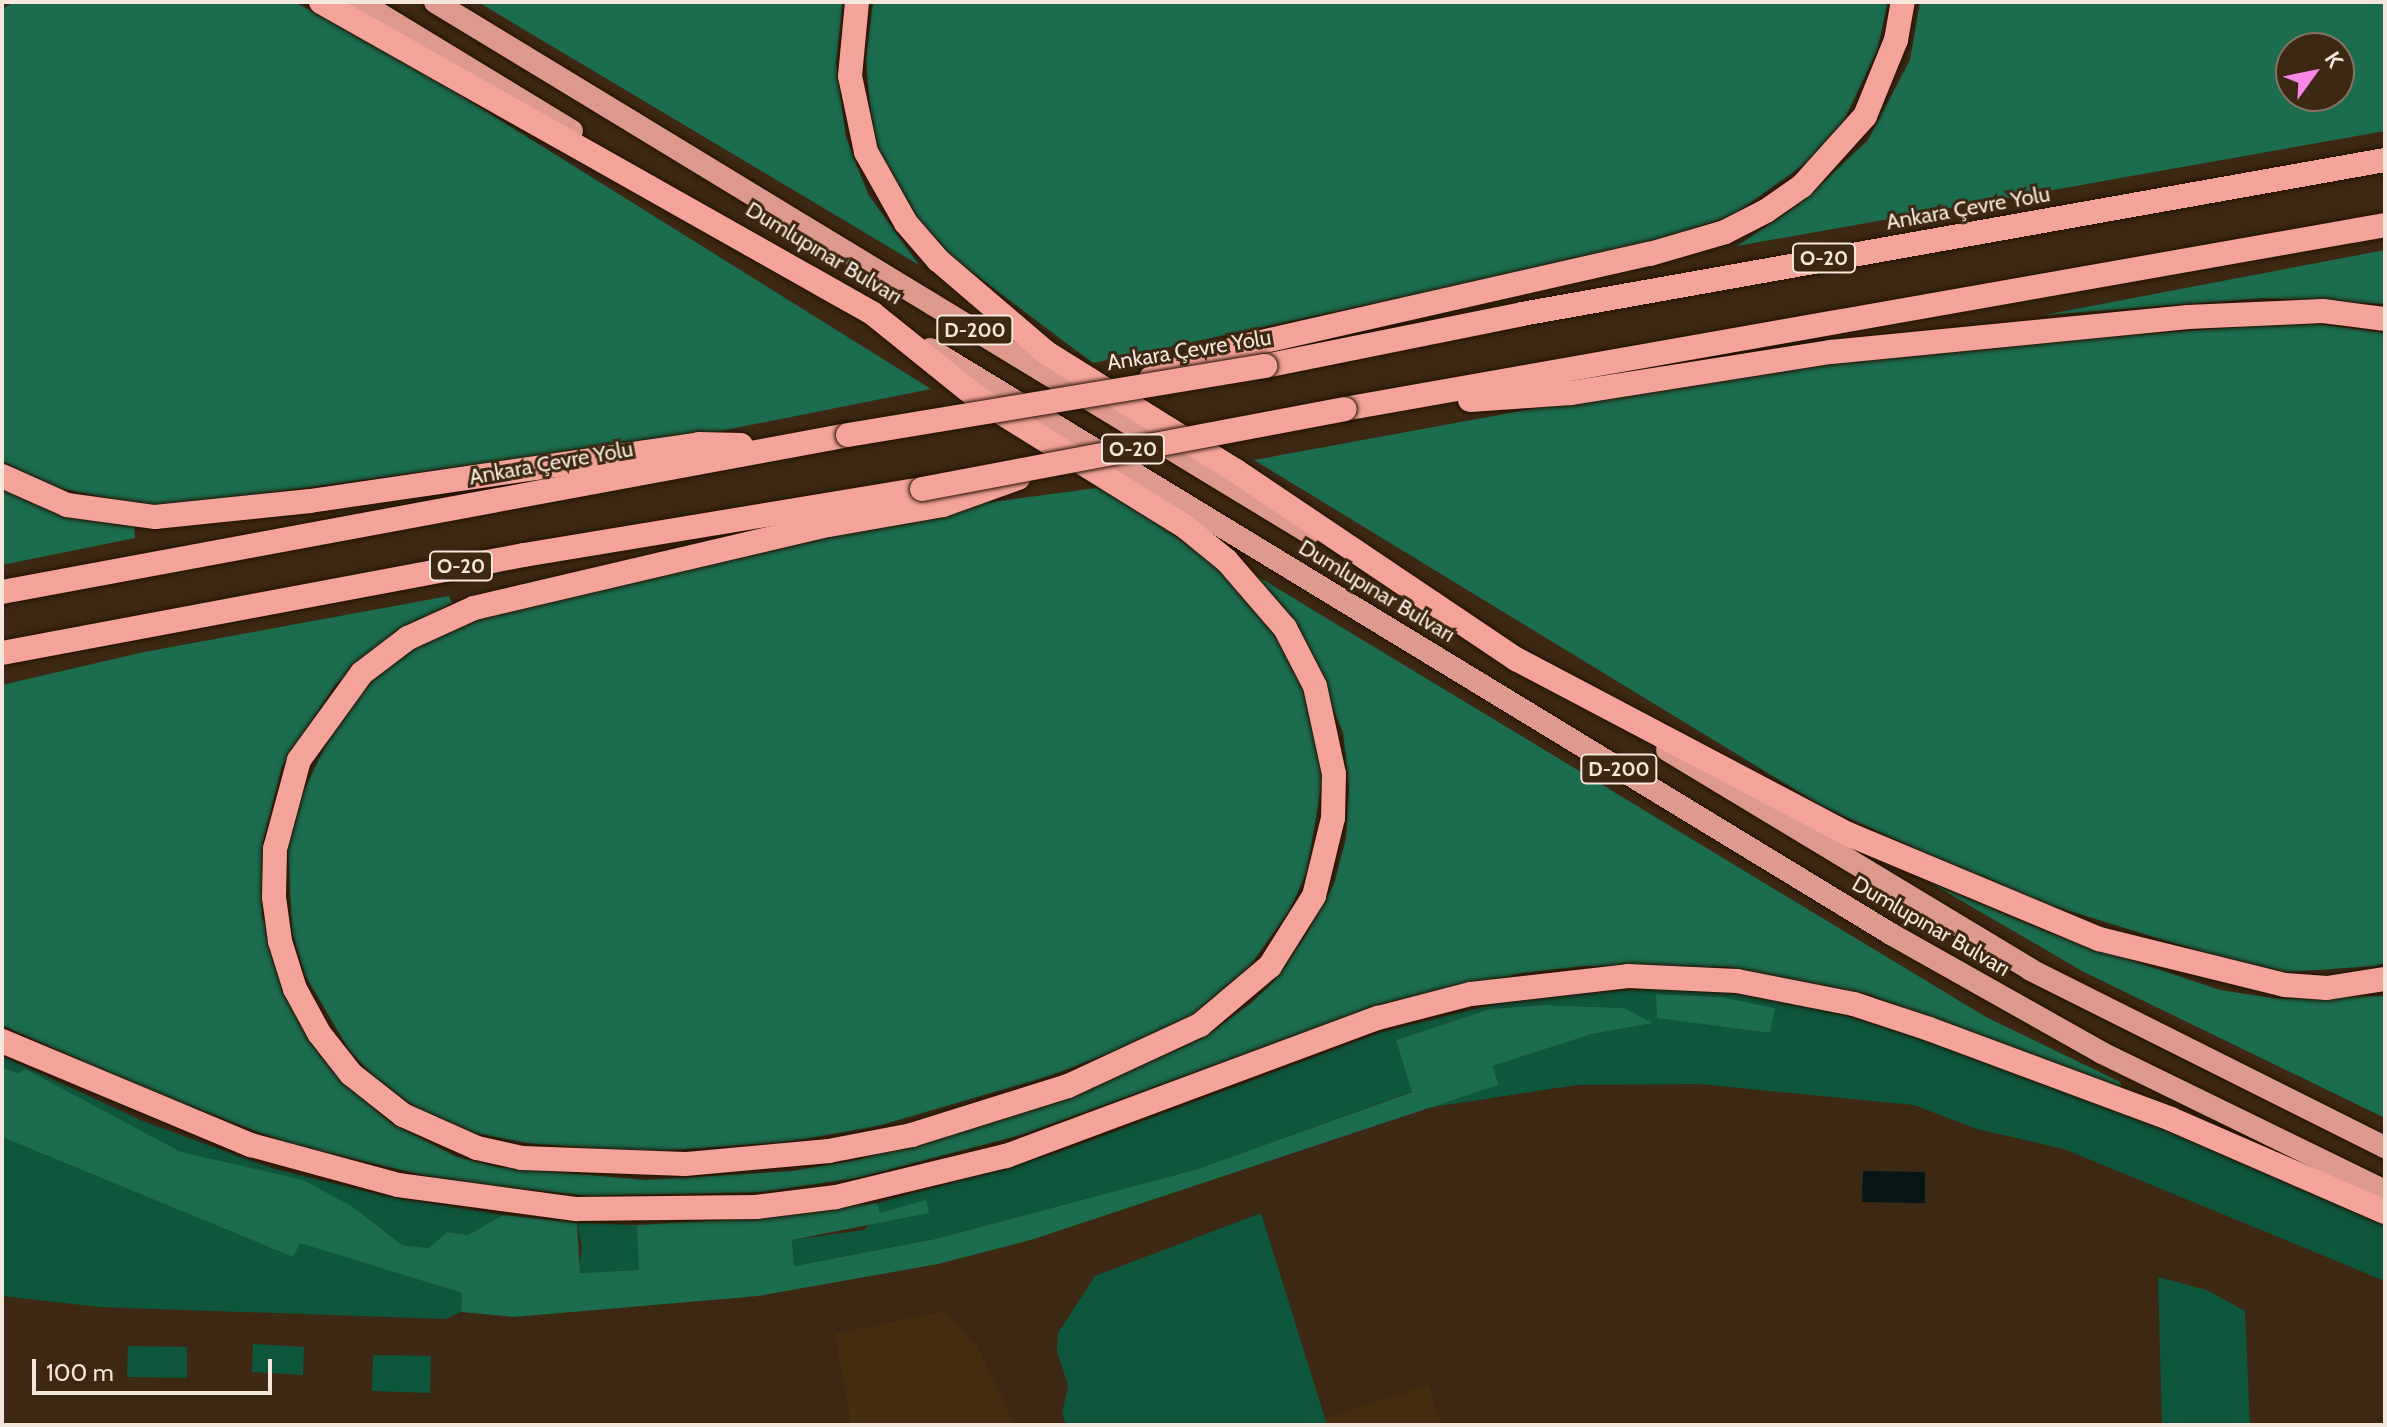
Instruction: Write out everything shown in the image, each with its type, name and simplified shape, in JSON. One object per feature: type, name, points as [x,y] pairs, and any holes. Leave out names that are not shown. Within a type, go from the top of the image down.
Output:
[{"type":"highway","points":[[321,2],[872,313],[979,399],[1184,526],[1227,561],[1285,628],[1315,686],[1334,774],[1333,818],[1325,861],[1293,934],[1244,994],[1149,1053],[993,1111],[829,1151],[685,1164],[522,1158],[435,1132],[403,1115],[351,1074],[319,1033],[295,989],[280,941],[275,849],[299,760],[362,673],[408,638],[474,608],[829,525],[943,505],[1063,463]]},
{"type":"highway","name":"Dumlupınar Bulvarı","points":[[360,2],[1891,934],[2129,1067],[2385,1191]]},
{"type":"highway","name":"Dumlupınar Bulvarı","points":[[435,2],[2031,970],[2385,1147]]},
{"type":"highway","points":[[857,2],[850,76],[866,152],[906,223],[938,260],[1047,353],[1225,463],[1516,659],[1848,834],[2099,939],[2285,985],[2327,988],[2385,979]]},
{"type":"highway","points":[[1131,385],[1239,347],[1650,254],[1725,232],[1766,211],[1802,186],[1865,116],[1896,40],[1903,2]]},
{"type":"highway","name":"Ankara Çevre Yolu","points":[[2,592],[185,554],[1131,385],[1265,366],[1522,314],[2385,160]]},
{"type":"highway","name":"O-20","points":[[2,653],[493,560],[922,489],[1344,409],[2385,225]]},
{"type":"highway","points":[[1344,409],[1571,393],[1831,352],[2188,317],[2323,311],[2385,319]]},
{"type":"highway","points":[[2,476],[67,505],[155,517],[310,501],[699,444],[792,447]]},
{"type":"highway","points":[[2,1041],[189,1122],[310,1165],[369,1179],[488,1200],[576,1209],[741,1208],[836,1197],[1006,1156],[1378,1018],[1471,994],[1628,976],[1737,981],[1854,1004],[1929,1029],[2171,1119],[2385,1212]]},
{"type":"shaded area","points":[[1863,1171],[1925,1172],[1925,1203],[1862,1202]]},
{"type":"shaded area","points":[[944,1311],[977,1346],[1015,1425],[851,1425],[835,1334]]},
{"type":"shaded area","points":[[1429,1385],[1441,1425],[1327,1425],[1325,1418]]},
{"type":"green space","points":[[14,2],[294,2],[391,52],[931,389],[720,431],[157,508],[44,485],[2,461],[2,9]]},
{"type":"green space","points":[[478,2],[843,2],[836,63],[846,137],[868,194],[919,265]]},
{"type":"green space","points":[[873,2],[1888,2],[1877,51],[1844,120],[1816,156],[1733,215],[1640,247],[1093,363],[933,243],[900,197],[878,149],[870,108],[866,59]]},
{"type":"green space","points":[[1920,2],[2385,2],[2385,131],[1737,246],[1802,202],[1868,140],[1910,60]]},
{"type":"green space","points":[[2385,250],[2385,304],[2264,298],[2044,315]]},
{"type":"green space","points":[[2303,322],[2385,333],[2385,963],[2376,966],[2287,972],[2225,959],[2034,900],[1974,875],[1822,806],[1254,460],[1531,409],[1872,355]]},
{"type":"green space","points":[[1104,487],[1227,572],[1275,633],[1308,699],[1317,735],[1322,781],[1307,871],[1290,910],[1249,967],[1194,1014],[1155,1036],[1049,1076],[878,1126],[787,1142],[640,1152],[527,1143],[471,1132],[418,1109],[378,1081],[349,1050],[305,975],[292,932],[288,848],[294,811],[337,722],[389,662],[417,643],[488,613],[961,506]]},
{"type":"green space","points":[[2,489],[134,524],[135,538],[2,565]]},
{"type":"green space","points":[[1252,573],[1986,1017],[2120,1082],[2122,1089],[2117,1092],[1868,994],[1728,967],[1584,966],[1522,973],[1393,1001],[1021,1135],[857,1178],[760,1192],[590,1196],[449,1181],[289,1144],[127,1082],[2,1025],[2,685],[144,652],[449,596],[452,603],[403,630],[335,685],[282,767],[263,842],[262,914],[284,994],[333,1072],[391,1123],[457,1157],[498,1167],[646,1180],[792,1171],[857,1160],[1086,1091],[1203,1038],[1251,1003],[1274,981],[1306,935],[1334,884],[1346,838],[1349,787],[1343,732],[1304,641]]},
{"type":"green space","points":[[1929,882],[2050,933],[2220,990],[2279,999],[2385,996],[2385,1118],[2084,972]]},
{"type":"green space","points":[[1643,989],[1721,991],[1826,1010],[1932,1041],[2195,1140],[2385,1226],[2385,1281],[2064,1149],[1977,1129],[1914,1105],[1699,1084],[1577,1085],[1426,1108],[1497,1085],[1493,1066],[1592,1034],[1652,1023],[1624,1008],[1544,1005],[1490,1009],[1396,1040],[1413,1091],[1198,1169],[935,1239],[793,1266],[792,1240],[864,1230],[879,1213],[877,1203],[1054,1154],[1381,1032],[1519,998]],"holes":[[[1657,994],[1721,997],[1775,1008],[1769,1033],[1657,1017]]]},
{"type":"green space","points":[[1656,994],[1721,997],[1775,1008],[1770,1033],[1657,1018]]},
{"type":"green space","points":[[1544,1005],[1624,1008],[1653,1023],[1592,1034],[1493,1066],[1498,1085],[1034,1239],[938,1264],[758,1296],[514,1317],[461,1312],[462,1293],[300,1243],[293,1257],[2,1137],[2,1067],[18,1073],[26,1069],[181,1152],[303,1180],[353,1207],[402,1245],[429,1248],[447,1232],[468,1235],[503,1215],[577,1223],[580,1273],[639,1270],[637,1225],[761,1218],[877,1203],[880,1213],[926,1200],[929,1213],[792,1240],[794,1266],[935,1239],[1198,1169],[1412,1092],[1396,1040],[1490,1009]]},
{"type":"green space","points":[[2,1056],[145,1122],[275,1169],[385,1196],[503,1215],[468,1235],[447,1232],[429,1248],[402,1245],[353,1207],[181,1152],[26,1069],[18,1073],[2,1067]]},
{"type":"green space","points":[[2,1137],[293,1257],[299,1242],[462,1293],[461,1312],[446,1319],[99,1307],[2,1296]]},
{"type":"green space","points":[[1261,1213],[1327,1425],[1067,1425],[1062,1414],[1068,1386],[1057,1351],[1058,1333],[1095,1276]]},
{"type":"green space","points":[[577,1223],[637,1225],[640,1270],[579,1273],[582,1247]]},
{"type":"green space","points":[[2158,1277],[2207,1290],[2245,1311],[2250,1425],[2162,1425]]},
{"type":"green space","points":[[253,1344],[304,1347],[303,1375],[252,1372]]},
{"type":"green space","points":[[128,1346],[187,1347],[187,1378],[127,1377]]},
{"type":"green space","points":[[373,1355],[431,1356],[430,1393],[372,1391]]}]
